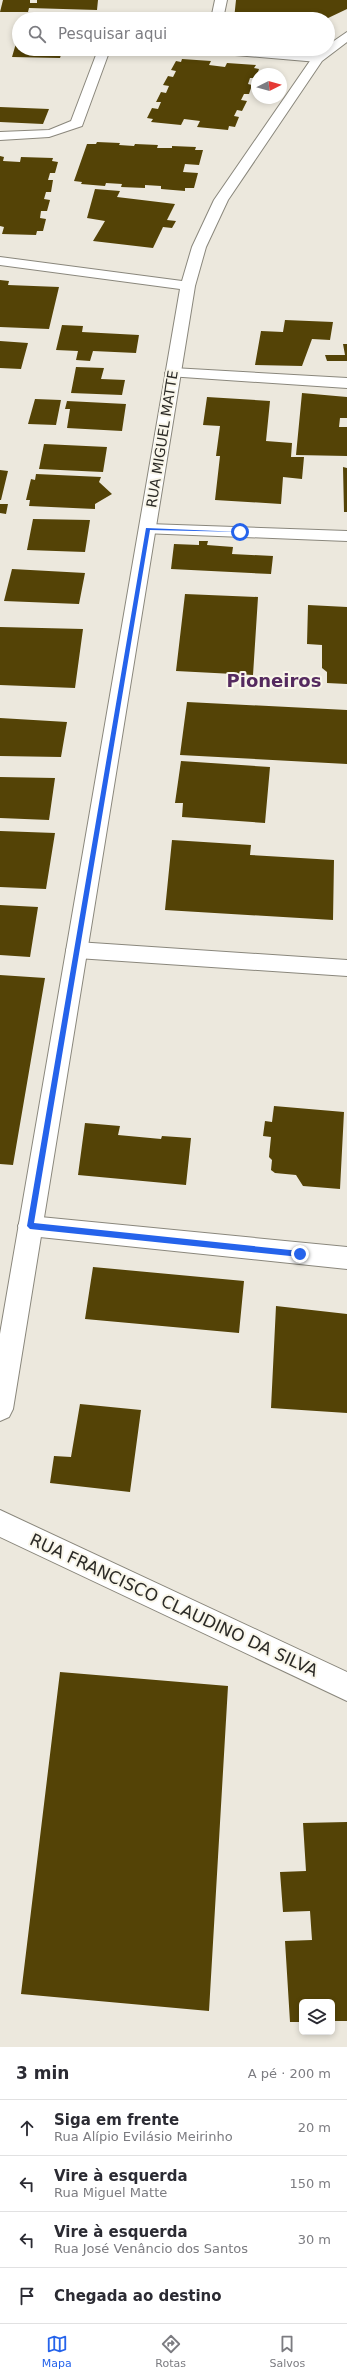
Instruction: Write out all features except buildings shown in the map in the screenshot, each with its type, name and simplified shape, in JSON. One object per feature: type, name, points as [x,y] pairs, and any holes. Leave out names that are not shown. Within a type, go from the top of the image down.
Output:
[{"type":"main road","points":[[218,12],[221,0]]},
{"type":"main road","name":"RUA MIGUEL MATTE","points":[[335,45],[347,36]]},
{"type":"main road","points":[[0,136],[45,135],[61,132],[77,124],[102,56]]},
{"type":"main road","points":[[291,56],[318,58]]},
{"type":"main road","name":"RUA MIGUEL MATTE","points":[[0,1409],[188,286],[199,247],[221,200],[321,56]]},
{"type":"main road","points":[[0,261],[188,286]]},
{"type":"main road","points":[[173,373],[347,384]]},
{"type":"main road","points":[[148,529],[347,536]]},
{"type":"main road","points":[[77,950],[347,968]]},
{"type":"main road","points":[[30,1226],[347,1258]]},
{"type":"main road","name":"RUA FRANCISCO CLAUDINO DA SILVA","points":[[0,1523],[347,1687]]},
{"type":"district","name":"Pioneiros","points":[[274,681]]},
{"type":"route","points":[[240,532],[148,529],[30,1226],[300,1254]]}]
